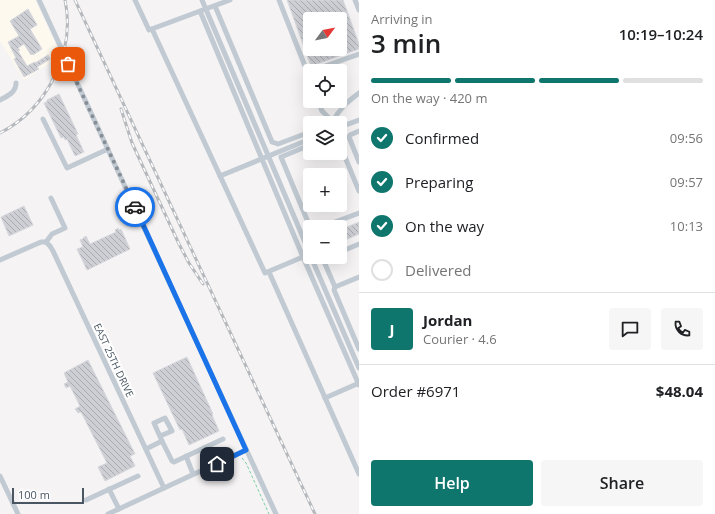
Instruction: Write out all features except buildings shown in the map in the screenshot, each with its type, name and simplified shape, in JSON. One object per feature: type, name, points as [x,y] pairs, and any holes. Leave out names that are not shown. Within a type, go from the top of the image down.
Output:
[{"type":"street","points":[[39,0],[276,514]]},
{"type":"street","points":[[135,0],[149,30],[230,0]]},
{"type":"street","points":[[202,0],[303,238]]},
{"type":"street","points":[[279,0],[307,64]]},
{"type":"street","points":[[356,0],[359,10]]},
{"type":"street","points":[[215,6],[272,142],[278,144],[303,135]]},
{"type":"street","points":[[152,29],[265,273],[269,272],[303,257],[200,11]]},
{"type":"street","points":[[332,64],[359,54]]},
{"type":"street","points":[[0,100],[14,91],[16,83]]},
{"type":"street","points":[[335,116],[349,100],[359,93]]},
{"type":"street","points":[[321,108],[327,116]]},
{"type":"street","points":[[43,119],[67,168],[108,149]]},
{"type":"street","points":[[347,124],[359,120]]},
{"type":"street","points":[[359,131],[350,135],[349,137],[359,162]]},
{"type":"street","points":[[220,176],[303,142]]},
{"type":"street","points":[[303,148],[281,157],[307,220]]},
{"type":"street","points":[[346,160],[359,191]]},
{"type":"street","points":[[0,260],[40,242],[46,242],[52,234],[65,228],[51,198]]},
{"type":"street","points":[[340,220],[359,213]]},
{"type":"street","name":"EAST 25TH DRIVE","points":[[46,242],[53,251],[164,488]]},
{"type":"street","points":[[347,249],[359,244]]},
{"type":"street","points":[[306,264],[359,384],[325,398]]},
{"type":"street","points":[[314,264],[359,368]]},
{"type":"street","points":[[326,264],[335,287],[334,290],[359,349]]},
{"type":"street","points":[[269,272],[359,474]]},
{"type":"street","points":[[335,287],[359,277]]},
{"type":"street","points":[[326,310],[340,305]]},
{"type":"street","points":[[146,449],[161,439],[172,462],[174,462],[223,439]]},
{"type":"street","points":[[108,514],[246,450]]},
{"type":"street","points":[[186,456],[193,474]]},
{"type":"street","points":[[0,476],[18,514]]},
{"type":"street","points":[[86,500],[138,476]]},
{"type":"street","points":[[109,489],[119,509]]},
{"type":"path","points":[[242,458],[246,463],[269,514]]},
{"type":"shaded area","points":[[0,0],[35,0],[57,47],[59,57],[24,80],[0,41]]},
{"type":"railway","points":[[0,133],[17,123],[32,109],[44,94],[54,77],[62,59],[66,39],[67,20],[65,0]]},
{"type":"railway","points":[[75,0],[315,514]]},
{"type":"railway","points":[[121,109],[132,143],[179,244],[189,263],[203,284]]},
{"type":"way so far","points":[[68,64],[135,207]]},
{"type":"route","points":[[135,207],[246,450],[217,464]]}]
